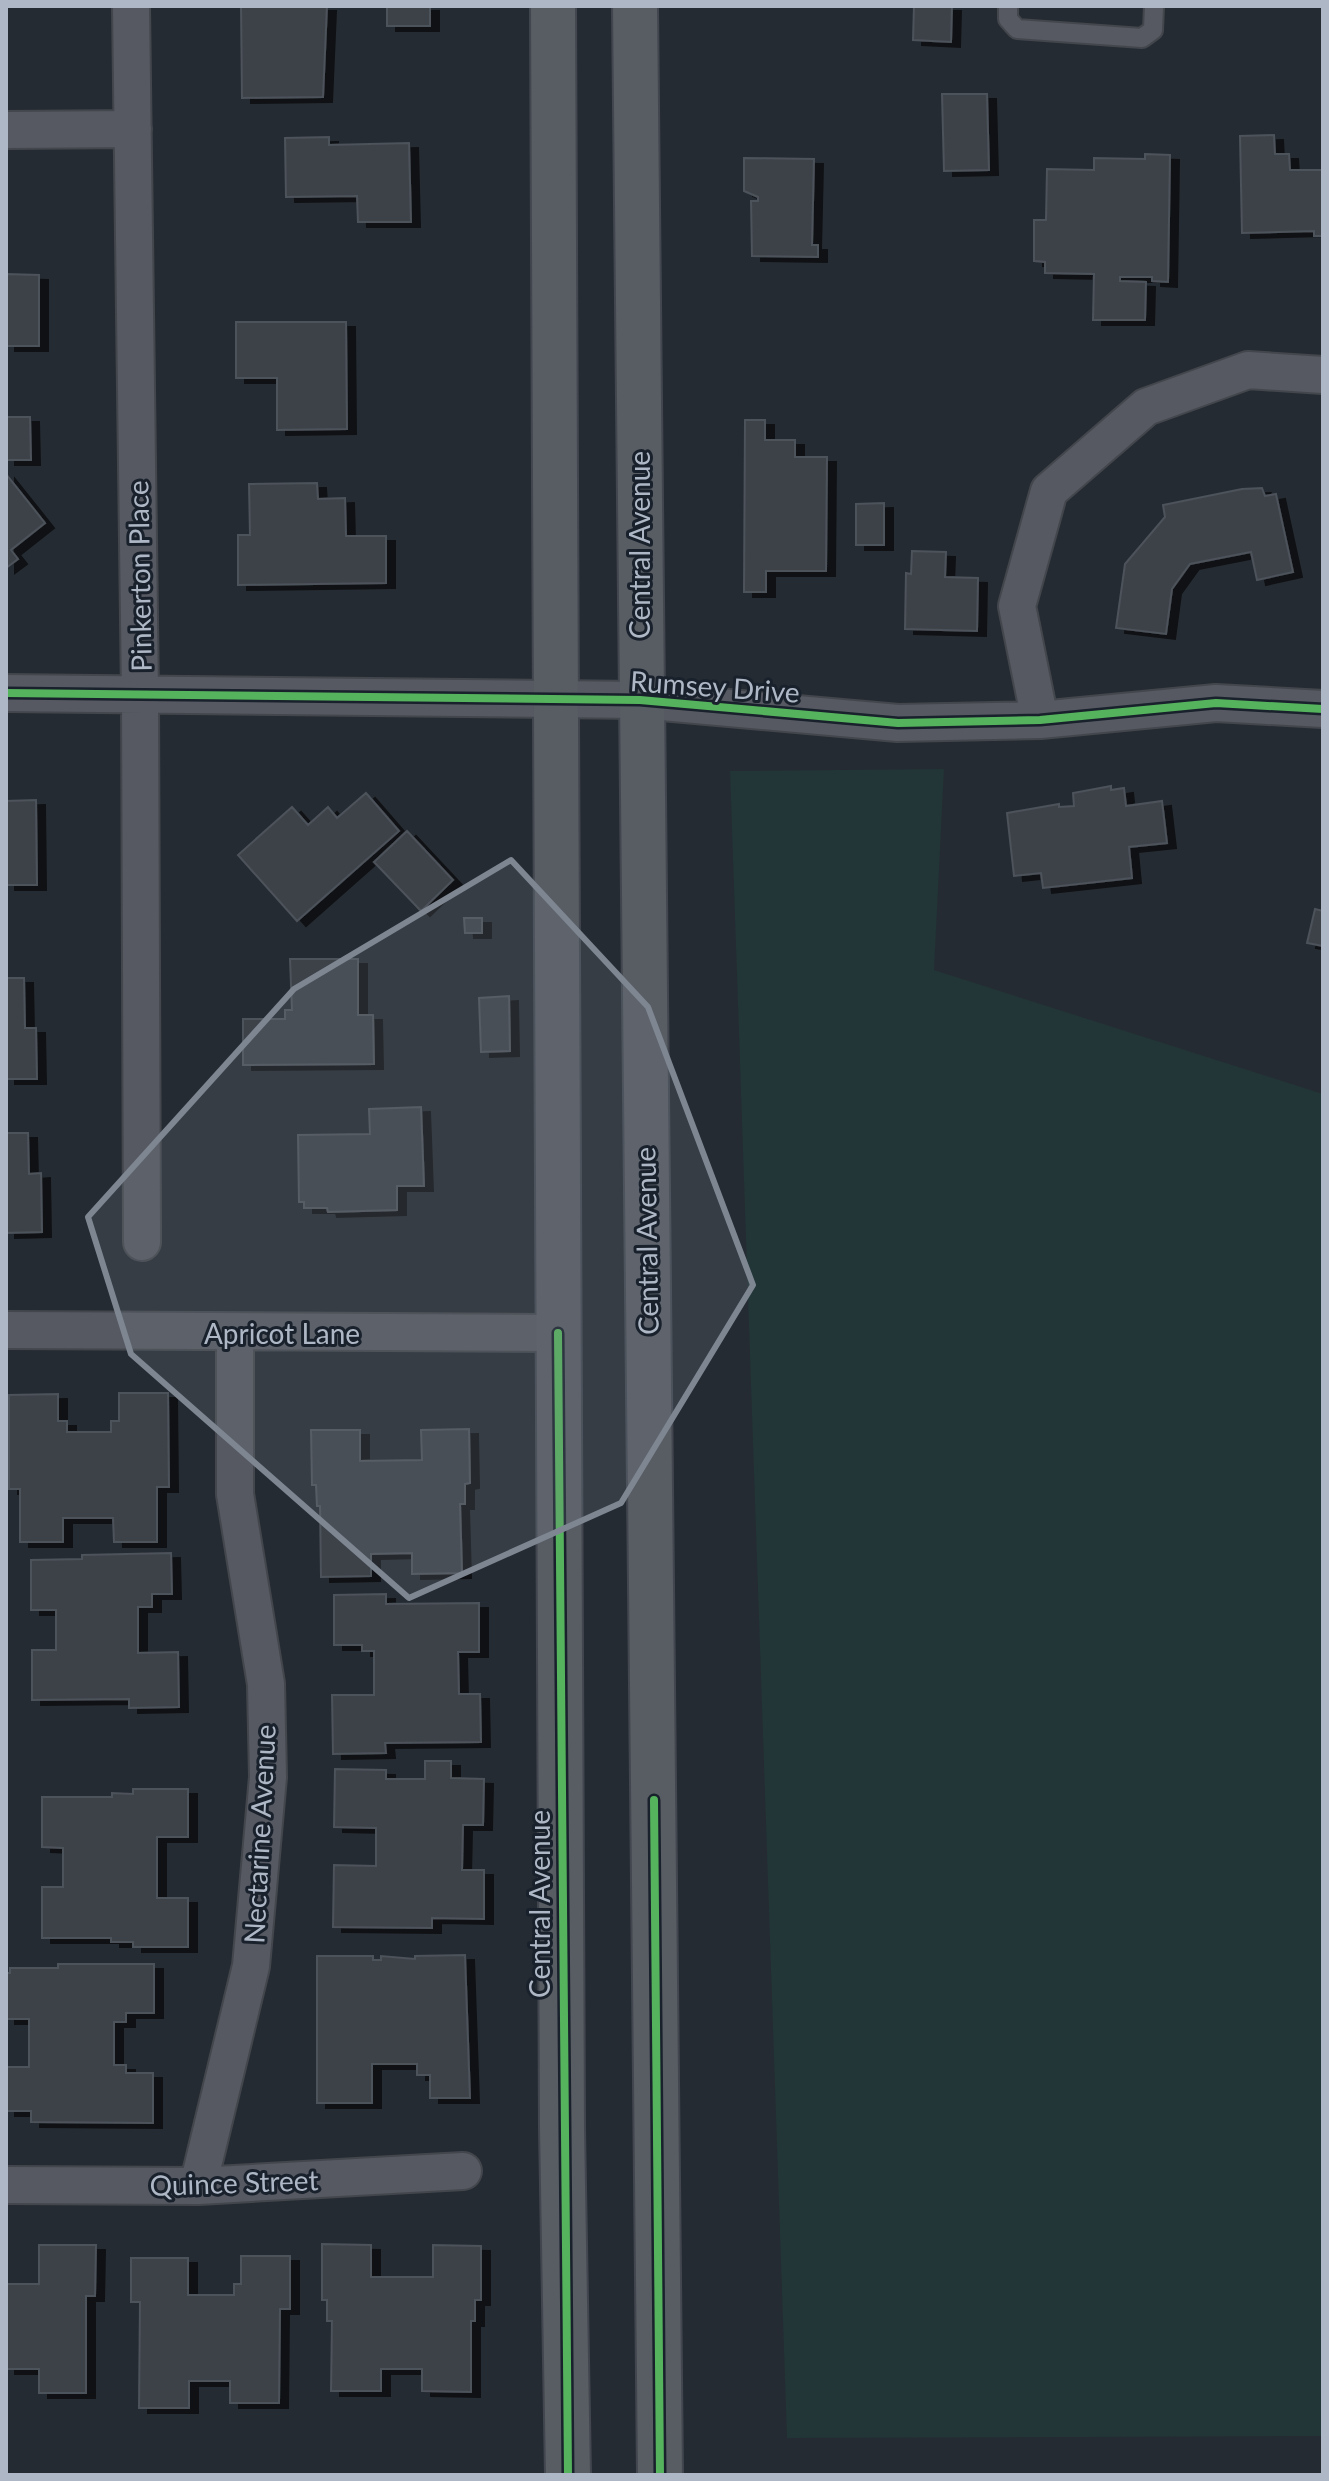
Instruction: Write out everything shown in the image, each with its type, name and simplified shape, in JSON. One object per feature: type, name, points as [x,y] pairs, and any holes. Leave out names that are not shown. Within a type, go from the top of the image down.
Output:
[{"type":"main road","name":"Central Avenue","points":[[553,6],[558,1333],[568,2475]]},
{"type":"main road","name":"Central Avenue","points":[[635,6],[660,2475]]},
{"type":"street","name":"Pinkerton Place","points":[[131,6],[140,694],[142,1242]]},
{"type":"street","points":[[6,130],[133,129]]},
{"type":"street","points":[[1040,720],[1017,606],[1049,491],[1146,407],[1248,370],[1323,375]]},
{"type":"street","name":"Rumsey Drive","points":[[6,693],[640,700],[898,723],[1040,720],[1216,703],[1323,709]]},
{"type":"street","name":"Apricot Lane","points":[[6,1330],[558,1333]]},
{"type":"street","name":"Nectarine Avenue","points":[[198,2186],[251,1966],[268,1777],[266,1684],[235,1494],[235,1333]]},
{"type":"street","name":"Quince Street","points":[[6,2185],[198,2186],[463,2171]]},
{"type":"lane","points":[[1008,6],[1008,19],[1017,29],[1142,38],[1153,30],[1154,6]]},
{"type":"highlighted area","points":[[511,860],[648,1007],[753,1285],[621,1503],[409,1598],[131,1354],[88,1217],[294,989]]},
{"type":"shaded area","points":[[944,769],[934,970],[1323,1094],[1323,2436],[787,2438],[730,771]]},
{"type":"building","points":[[241,6],[327,6],[323,97],[242,98]]},
{"type":"building","points":[[387,6],[430,6],[430,26],[387,26]]},
{"type":"building","points":[[914,6],[952,6],[951,42],[913,40]]},
{"type":"building","points":[[942,94],[987,94],[989,170],[944,171]]},
{"type":"building","points":[[1274,135],[1275,154],[1289,154],[1290,170],[1323,170],[1323,236],[1314,236],[1314,231],[1242,233],[1240,136]]},
{"type":"building","points":[[329,137],[329,145],[409,143],[411,222],[358,222],[357,196],[286,197],[285,138]]},
{"type":"building","points":[[1145,154],[1170,155],[1168,282],[1152,281],[1152,277],[1120,277],[1120,281],[1146,282],[1145,320],[1093,320],[1094,274],[1045,273],[1045,262],[1034,261],[1034,220],[1046,220],[1047,169],[1094,170],[1094,158],[1145,159]]},
{"type":"building","points":[[744,158],[814,159],[812,245],[818,245],[818,257],[752,256],[751,201],[758,201],[758,197],[744,191]]},
{"type":"building","points":[[6,274],[39,275],[39,346],[6,346]]},
{"type":"building","points":[[236,322],[346,322],[347,429],[277,430],[277,378],[236,378]]},
{"type":"building","points":[[6,417],[30,417],[31,460],[6,460]]},
{"type":"building","points":[[745,420],[765,420],[765,440],[795,440],[795,457],[827,457],[826,571],[766,571],[766,592],[744,592]]},
{"type":"building","points":[[6,474],[45,523],[11,550],[18,559],[6,568]]},
{"type":"building","points":[[317,483],[318,499],[345,498],[346,536],[386,536],[386,583],[238,585],[238,535],[250,535],[249,484]]},
{"type":"building","points":[[1262,488],[1265,496],[1276,494],[1293,572],[1257,580],[1251,552],[1190,564],[1172,589],[1166,634],[1116,628],[1125,564],[1165,517],[1163,505]]},
{"type":"building","points":[[884,503],[884,545],[856,545],[856,504]]},
{"type":"building","points":[[912,551],[946,552],[945,577],[978,578],[977,631],[905,629],[906,573],[911,574]]},
{"type":"building","points":[[1111,786],[1111,790],[1124,788],[1126,806],[1162,801],[1167,843],[1129,847],[1132,878],[1043,888],[1041,873],[1014,876],[1007,813],[1059,804],[1059,807],[1074,806],[1073,793]]},
{"type":"building","points":[[366,793],[399,831],[297,921],[238,855],[292,807],[308,825],[328,807],[337,818]]},
{"type":"building","points":[[36,800],[37,885],[6,885],[6,801]]},
{"type":"building","points":[[407,831],[453,880],[421,911],[374,862]]},
{"type":"building","points":[[1315,909],[1323,911],[1323,946],[1307,943]]},
{"type":"building","points":[[464,918],[482,918],[482,933],[465,933]]},
{"type":"building","points":[[290,959],[358,959],[358,1015],[373,1015],[374,1064],[243,1065],[243,1019],[285,1019],[285,1010],[292,1010]]},
{"type":"building","points":[[6,978],[24,978],[25,1028],[36,1028],[37,1079],[6,1079]]},
{"type":"building","points":[[509,996],[510,1051],[481,1052],[479,998]]},
{"type":"building","points":[[421,1107],[424,1186],[397,1186],[397,1210],[328,1212],[327,1208],[304,1208],[304,1202],[299,1202],[298,1135],[370,1134],[369,1109]]},
{"type":"building","points":[[6,1133],[28,1133],[29,1174],[41,1173],[42,1232],[6,1233]]},
{"type":"building","points":[[119,1393],[168,1393],[169,1487],[157,1487],[157,1542],[114,1542],[113,1518],[63,1518],[63,1542],[20,1542],[20,1489],[9,1489],[9,1395],[58,1394],[58,1421],[67,1421],[67,1432],[111,1432],[111,1421],[119,1421]]},
{"type":"building","points":[[469,1429],[470,1483],[465,1484],[465,1504],[460,1504],[462,1573],[412,1574],[412,1553],[371,1554],[371,1576],[321,1577],[320,1506],[317,1506],[316,1485],[312,1485],[311,1430],[360,1430],[360,1461],[422,1460],[421,1430]]},
{"type":"building","points":[[171,1553],[172,1594],[152,1594],[152,1607],[138,1607],[138,1653],[178,1652],[179,1707],[129,1708],[129,1699],[32,1700],[32,1650],[56,1650],[56,1610],[31,1610],[31,1560],[82,1559],[82,1555]]},
{"type":"building","points":[[386,1594],[386,1604],[479,1603],[479,1652],[458,1652],[459,1694],[480,1694],[481,1742],[385,1743],[386,1753],[333,1754],[332,1695],[374,1695],[374,1651],[362,1651],[362,1645],[334,1645],[334,1595]]},
{"type":"building","points":[[425,1761],[451,1761],[451,1778],[484,1779],[483,1825],[463,1825],[462,1870],[484,1870],[484,1919],[432,1918],[432,1928],[333,1927],[334,1865],[376,1866],[376,1828],[334,1827],[335,1769],[386,1770],[386,1779],[425,1779]]},
{"type":"building","points":[[133,1789],[188,1789],[188,1837],[157,1837],[157,1898],[188,1898],[188,1947],[133,1947],[133,1942],[111,1942],[111,1938],[42,1938],[42,1887],[63,1887],[63,1848],[42,1847],[42,1797],[112,1797],[112,1793],[133,1794]]},
{"type":"building","points":[[465,1955],[470,2098],[430,2098],[430,2075],[417,2075],[417,2064],[372,2064],[372,2103],[317,2103],[317,1956],[373,1956],[373,1960],[381,1960],[381,1956],[415,1959],[415,1956]]},
{"type":"building","points":[[58,1964],[154,1964],[154,2013],[126,2013],[126,2022],[114,2022],[114,2065],[126,2065],[126,2073],[153,2073],[153,2123],[31,2122],[31,2111],[6,2111],[6,2067],[29,2067],[29,2019],[6,2019],[6,1973],[10,1973],[10,1968],[58,1968]]},
{"type":"building","points":[[322,2244],[371,2245],[371,2277],[433,2277],[433,2245],[481,2246],[481,2300],[475,2300],[475,2321],[471,2321],[471,2392],[422,2391],[422,2369],[381,2369],[381,2391],[331,2391],[332,2321],[327,2321],[327,2300],[322,2300]]},
{"type":"building","points":[[39,2245],[96,2245],[95,2296],[86,2296],[86,2393],[39,2393],[39,2369],[6,2369],[6,2284],[39,2284]]},
{"type":"building","points":[[241,2256],[290,2256],[290,2309],[280,2309],[279,2403],[230,2403],[230,2381],[189,2381],[189,2408],[139,2408],[140,2302],[131,2302],[131,2258],[188,2258],[188,2295],[234,2295],[234,2284],[241,2284]]},
{"type":"cycle path","points":[[6,693],[640,700],[898,723],[1040,720],[1216,703],[1323,709]]},
{"type":"cycle path","points":[[558,1333],[568,2475]]},
{"type":"cycle path","points":[[654,1800],[660,2475]]}]
